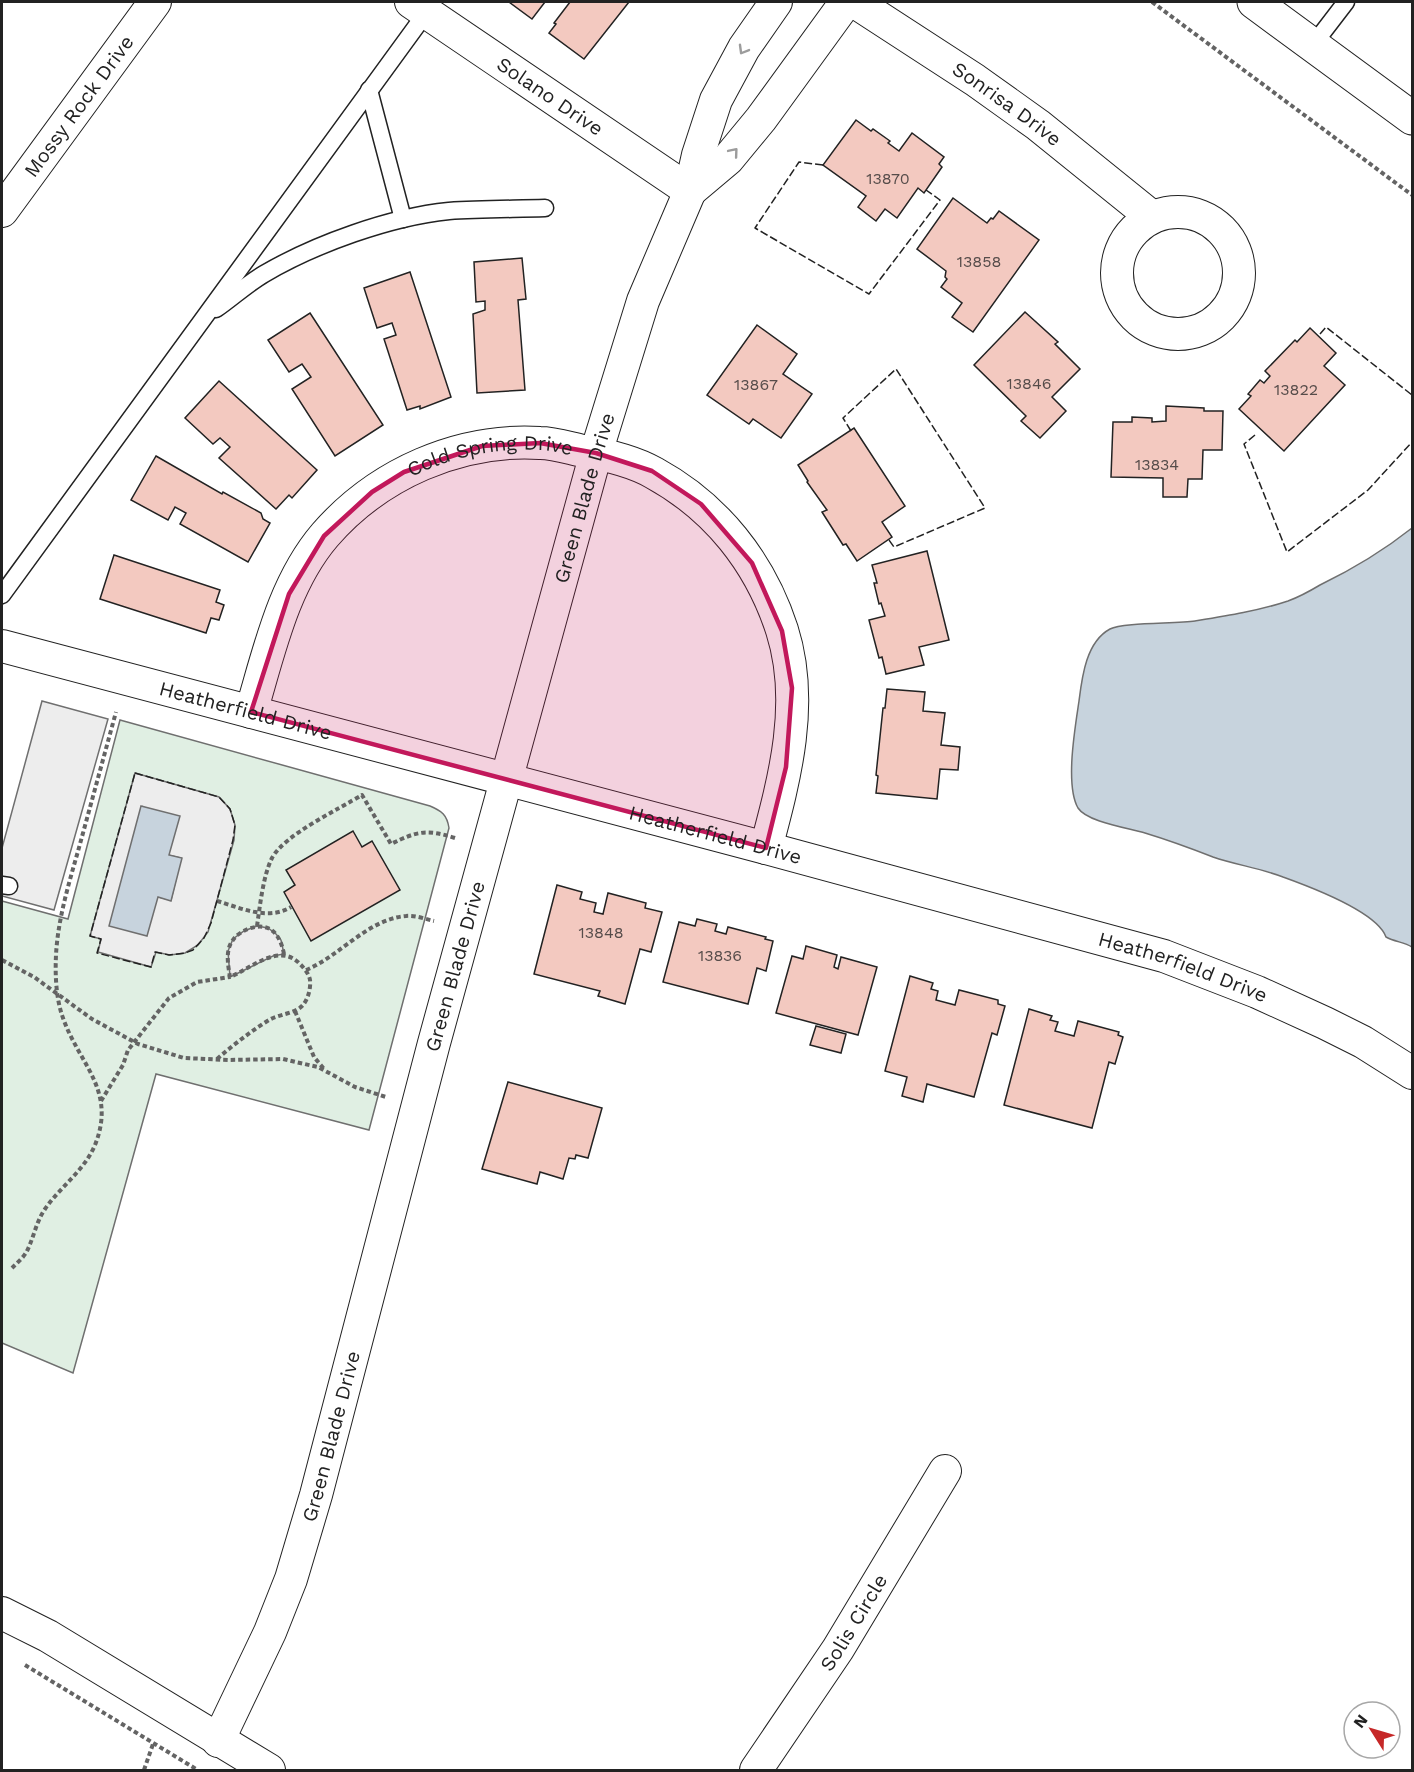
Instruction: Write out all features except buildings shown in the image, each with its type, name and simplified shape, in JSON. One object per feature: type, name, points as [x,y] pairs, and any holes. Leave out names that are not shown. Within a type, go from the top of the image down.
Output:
[{"type":"main road","points":[[1254,2],[1413,118]]},
{"type":"street","name":"Mossy Rock Drive","points":[[2,210],[155,2]]},
{"type":"street","name":"Green Blade Drive","points":[[218,1741],[270,1632],[291,1579],[316,1495],[431,1054],[596,453],[643,301],[690,191],[698,155],[716,100],[744,48],[776,2]]},
{"type":"street","name":"Green Blade Drive","points":[[690,191],[728,159],[761,119],[846,2]]},
{"type":"street","name":"Sonrisa Drive","points":[[855,2],[975,80],[1038,125],[1152,217]]},
{"type":"street","name":"Solano Drive","points":[[419,7],[690,191]]},
{"type":"street","name":"Cold Spring Drive","points":[[251,712],[285,604],[306,561],[324,536],[344,515],[372,492],[429,460],[482,446],[540,443],[596,453],[652,471],[701,504],[740,546],[752,563],[772,604],[782,631],[789,661],[792,723],[786,767],[766,848]]},
{"type":"street","name":"Heatherfield Drive","points":[[2,646],[1164,956],[1236,983],[1325,1023],[1363,1042],[1413,1073]]},
{"type":"street","name":"Solis Circle","points":[[756,1770],[838,1649],[945,1471]]},
{"type":"street","points":[[2,1613],[48,1636],[269,1770]]},
{"type":"lane","points":[[1313,45],[1346,2]]},
{"type":"lane","points":[[2,595],[369,90],[419,7]]},
{"type":"lane","points":[[369,90],[403,219]]},
{"type":"lane","points":[[201,321],[263,274],[336,240],[403,219],[448,212],[544,208]]},
{"type":"path","points":[[1152,2],[1413,195]]},
{"type":"path","points":[[12,1268],[27,1251],[44,1210],[76,1173],[94,1146],[99,1131],[101,1101],[94,1079],[62,1017],[56,957],[60,918],[116,712]]},
{"type":"path","points":[[257,926],[272,859],[284,843],[363,795],[391,844],[417,832],[438,832],[456,838]]},
{"type":"path","points":[[217,901],[272,915],[282,913],[291,907]]},
{"type":"path","points":[[306,970],[380,923],[408,916],[434,921]]},
{"type":"path","points":[[230,977],[228,951],[233,939],[244,931],[257,926],[268,928],[281,940],[284,954]]},
{"type":"path","points":[[101,1101],[123,1065],[128,1050],[169,998],[197,982],[230,977],[273,956],[284,954],[299,962],[310,979],[307,1000],[295,1011],[270,1020],[227,1049],[216,1060]]},
{"type":"path","points":[[2,960],[33,977],[92,1019],[134,1042],[184,1058],[284,1059],[324,1069],[362,1090],[386,1097]]},
{"type":"path","points":[[295,1011],[314,1057],[324,1069]]},
{"type":"path","points":[[22,1663],[198,1770]]},
{"type":"path","points":[[144,1770],[153,1744]]},
{"type":"highlighted area","points":[[540,443],[596,453],[652,471],[701,504],[752,563],[782,631],[792,688],[786,767],[766,848],[251,712],[289,594],[324,536],[372,492],[404,472],[482,446]]},
{"type":"green space","points":[[120,720],[430,806],[443,814],[449,828],[369,1130],[156,1074],[73,1373],[2,1343],[2,901],[68,919]]},
{"type":"shaded area","points":[[1412,528],[1412,947],[1386,937],[1370,918],[1356,909],[1308,887],[1154,836],[1099,821],[1078,808],[1072,785],[1075,726],[1087,661],[1095,642],[1102,635],[1117,627],[1195,621],[1288,601],[1356,566]]},
{"type":"shaded area","points":[[42,701],[108,719],[54,910],[2,896],[2,848]]},
{"type":"shaded area","points":[[135,773],[219,797],[230,809],[235,825],[234,840],[208,932],[198,945],[185,953],[170,955],[156,952],[151,967],[98,952],[101,939],[90,936]],"holes":[[[142,806],[168,855],[181,858],[171,900],[158,897]]]},
{"type":"shaded area","points":[[141,806],[180,816],[169,855],[182,858],[171,901],[158,897],[147,936],[109,926]]},
{"type":"shaded area","points":[[257,926],[268,928],[276,934],[281,940],[284,954],[273,956],[230,977],[228,951],[233,939]]},
{"type":"fence","points":[[823,165],[799,162],[755,228],[869,294],[940,200],[926,190]]},
{"type":"fence","points":[[1320,334],[1326,327],[1412,395]]},
{"type":"fence","points":[[851,431],[843,418],[896,369],[985,508],[894,547],[889,540]]},
{"type":"fence","points":[[1255,435],[1244,444],[1287,552],[1368,490],[1412,442]]},
{"type":"fence","points":[[135,773],[219,797],[230,809],[235,825],[211,923],[204,938],[193,950],[185,953],[169,955],[155,952],[151,967],[97,953],[101,939],[90,936],[135,773]]}]
